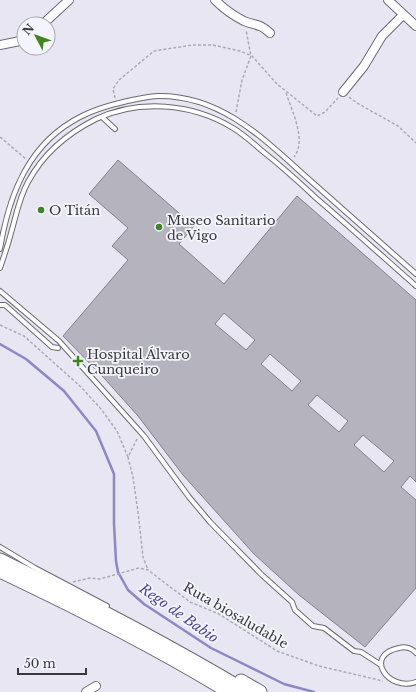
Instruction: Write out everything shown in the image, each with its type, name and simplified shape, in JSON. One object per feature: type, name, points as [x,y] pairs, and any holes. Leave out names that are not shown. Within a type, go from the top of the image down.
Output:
[{"type":"main road","points":[[0,560],[79,599],[174,649],[247,692]]},
{"type":"main road","points":[[0,571],[82,610],[157,650],[229,692]]},
{"type":"main road","points":[[79,599],[107,606],[192,651],[260,692]]},
{"type":"street","points":[[52,16],[69,0]]},
{"type":"street","points":[[215,0],[245,22],[262,26],[270,33]]},
{"type":"street","points":[[388,0],[416,26]]},
{"type":"street","points":[[343,92],[364,66],[382,36],[403,14]]},
{"type":"street","points":[[0,45],[16,42]]},
{"type":"street","points":[[86,692],[96,686]]},
{"type":"lane","points":[[0,249],[2,233],[10,203],[21,175],[29,161],[43,145],[72,121],[95,109],[116,103],[157,96],[175,97],[208,105],[224,111],[260,136],[416,274]]},
{"type":"lane","points":[[0,268],[18,207],[27,183],[49,152],[65,138],[88,123],[102,117],[120,111],[140,107],[174,107],[192,110],[214,118],[233,128],[284,169],[416,286]]},
{"type":"lane","points":[[102,117],[116,129]]},
{"type":"lane","points":[[0,291],[59,341],[142,433],[210,522],[262,575],[292,602],[295,610],[313,626],[324,628],[354,651],[361,652],[381,665]]},
{"type":"lane","points":[[0,305],[5,305],[52,347],[58,348]]},
{"type":"lane","points":[[0,547],[35,568],[107,606]]},
{"type":"lane","points":[[416,653],[406,648],[400,647],[392,649],[383,658],[381,665],[382,673],[389,683],[397,687],[404,689],[416,682]]},
{"type":"path","points":[[234,117],[238,109],[242,80],[251,56],[245,22]]},
{"type":"path","points":[[116,103],[113,89],[120,80],[154,52],[193,45],[213,45],[240,51],[251,56],[286,91],[317,116],[325,112],[343,92],[357,103],[398,126],[416,143]]},
{"type":"path","points":[[286,91],[300,140],[298,151],[290,162]]},
{"type":"path","points":[[0,137],[29,161]]},
{"type":"path","points":[[0,325],[24,336],[81,387],[101,409],[117,430],[128,457],[133,477],[143,557],[148,570]]},
{"type":"path","points":[[128,457],[135,441],[142,433]]},
{"type":"path","points":[[69,586],[75,581],[90,578],[100,579],[139,568],[148,570]]},
{"type":"path","name":"Ruta biosaludable","points":[[148,570],[190,602],[219,614],[277,651],[320,666],[374,678],[389,683]]},
{"type":"building","points":[[118,160],[194,226],[179,244],[224,284],[297,196],[416,300],[416,482],[410,476],[401,487],[416,500],[416,588],[365,647],[299,595],[254,554],[183,475],[138,416],[63,336],[128,260],[112,246],[128,228],[89,194]],"holes":[[[224,313],[255,340],[246,350],[215,324]],[[270,354],[301,381],[292,391],[261,364]],[[317,395],[348,421],[339,432],[308,405]],[[363,435],[394,461],[384,472],[354,445]]]},
{"type":"waterway","name":"Rego de Babio","points":[[0,344],[26,359],[64,391],[96,431],[114,474],[116,561],[118,572],[128,590],[144,604],[211,648],[284,684],[314,692]]},
{"type":"place","name":"O Titán","points":[[41,210]]},
{"type":"place","name":"Museo Sanitario de Vigo","points":[[159,227]]},
{"type":"place","name":"Hospital Álvaro Cunqueiro","points":[[78,361]]}]
